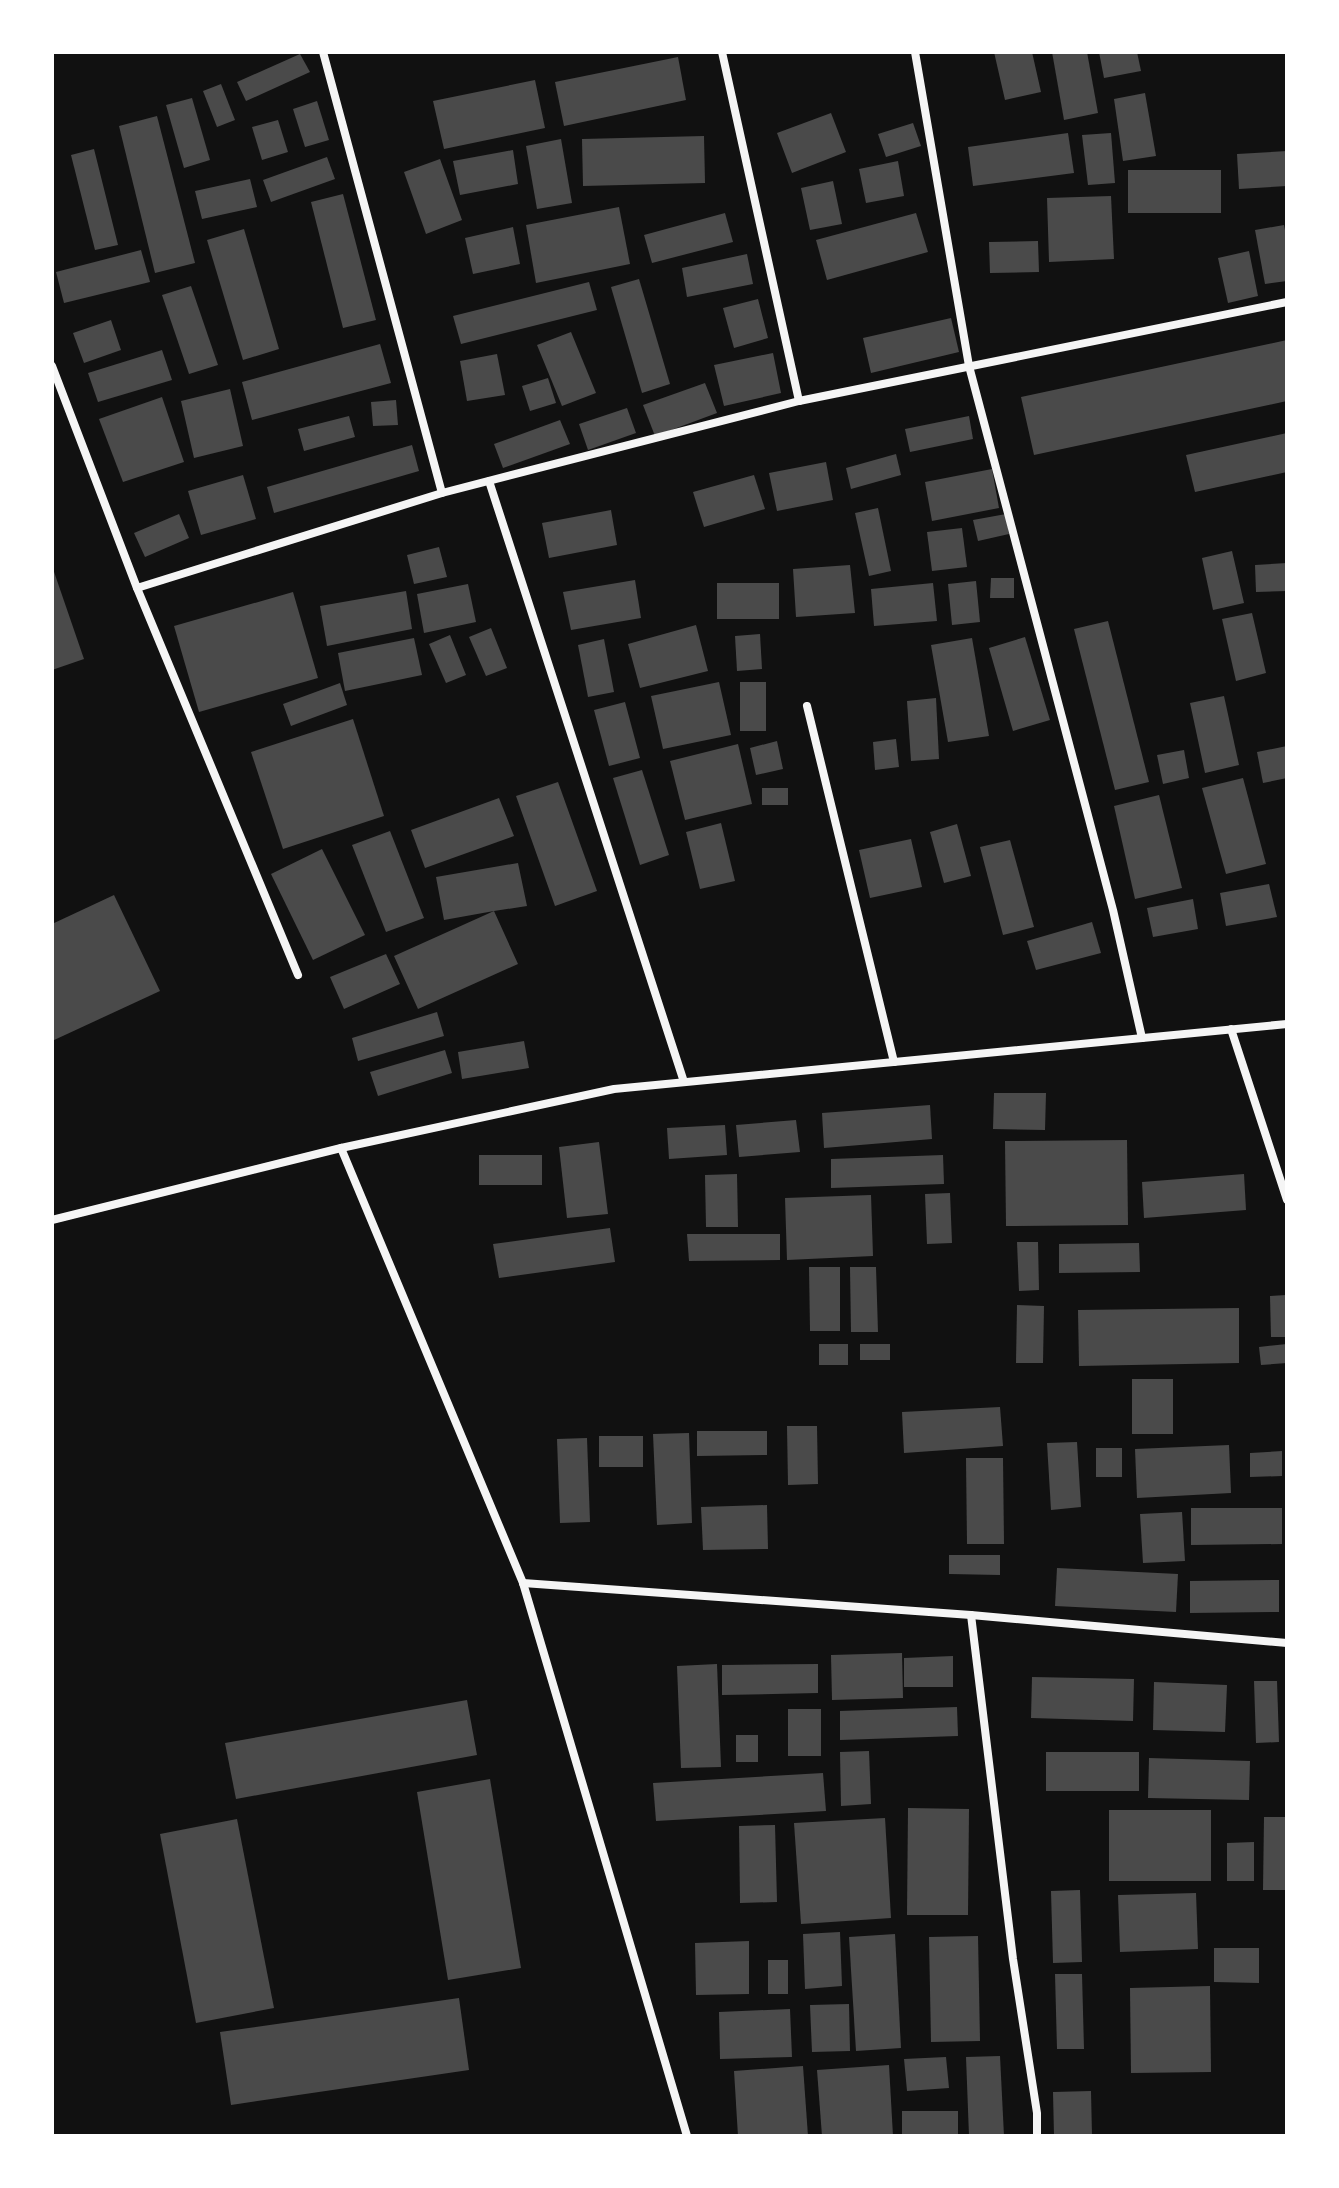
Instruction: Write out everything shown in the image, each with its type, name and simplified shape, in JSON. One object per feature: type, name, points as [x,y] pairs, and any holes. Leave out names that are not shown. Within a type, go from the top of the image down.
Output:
[{"type":"street","points":[[323,52],[442,493]]},
{"type":"street","points":[[722,52],[799,401]]},
{"type":"street","points":[[915,52],[969,366],[1113,910],[1142,1038]]},
{"type":"street","points":[[137,588],[442,493],[799,401],[1287,302]]},
{"type":"street","points":[[52,366],[137,588],[298,975]]},
{"type":"street","points":[[489,481],[684,1082]]},
{"type":"street","points":[[807,706],[894,1062]]},
{"type":"street","points":[[52,1220],[341,1148],[614,1089],[1287,1024]]},
{"type":"street","points":[[1231,1029],[1287,1200]]},
{"type":"street","points":[[341,1148],[523,1583],[687,2136]]},
{"type":"street","points":[[523,1583],[971,1615],[1287,1643]]},
{"type":"street","points":[[971,1615],[1013,1959],[1037,2113],[1037,2136]]},
{"type":"building","points":[[994,52],[1032,52],[1041,92],[1005,100]]},
{"type":"building","points":[[1052,52],[1087,52],[1098,113],[1064,120]]},
{"type":"building","points":[[1099,52],[1137,52],[1141,71],[1104,78]]},
{"type":"building","points":[[300,54],[310,72],[246,101],[237,82]]},
{"type":"building","points":[[678,57],[686,100],[564,126],[555,82]]},
{"type":"building","points":[[535,80],[545,128],[444,149],[433,101]]},
{"type":"building","points":[[221,84],[235,120],[217,127],[203,91]]},
{"type":"building","points":[[1145,93],[1156,156],[1123,161],[1114,99]]},
{"type":"building","points":[[192,98],[210,160],[184,168],[166,105]]},
{"type":"building","points":[[317,101],[329,140],[305,147],[293,109]]},
{"type":"building","points":[[831,113],[846,152],[792,173],[777,133]]},
{"type":"building","points":[[157,116],[195,263],[155,273],[119,126]]},
{"type":"building","points":[[278,120],[288,152],[262,160],[252,127]]},
{"type":"building","points":[[913,123],[921,146],[886,157],[878,134]]},
{"type":"building","points":[[1068,133],[1074,173],[973,186],[968,147]]},
{"type":"building","points":[[1111,133],[1115,183],[1088,185],[1082,135]]},
{"type":"building","points":[[704,136],[705,183],[583,186],[582,139]]},
{"type":"building","points":[[561,139],[572,203],[537,209],[526,146]]},
{"type":"building","points":[[94,149],[118,245],[95,250],[71,155]]},
{"type":"building","points":[[513,150],[518,184],[460,195],[453,161]]},
{"type":"building","points":[[1287,151],[1287,186],[1239,189],[1237,154]]},
{"type":"building","points":[[327,157],[335,179],[271,202],[263,180]]},
{"type":"building","points":[[440,159],[462,220],[426,234],[404,172]]},
{"type":"building","points":[[898,161],[904,196],[866,203],[859,169]]},
{"type":"building","points":[[1128,170],[1221,170],[1221,213],[1128,213]]},
{"type":"building","points":[[250,179],[257,207],[202,219],[195,191]]},
{"type":"building","points":[[833,181],[842,224],[810,230],[801,188]]},
{"type":"building","points":[[343,194],[376,320],[343,328],[311,202]]},
{"type":"building","points":[[1111,196],[1114,259],[1049,262],[1047,198]]},
{"type":"building","points":[[619,207],[630,264],[536,283],[526,225]]},
{"type":"building","points":[[725,213],[733,242],[652,263],[644,235]]},
{"type":"building","points":[[916,213],[928,252],[827,280],[816,240]]},
{"type":"building","points":[[1284,225],[1287,281],[1265,284],[1255,230]]},
{"type":"building","points":[[513,227],[520,264],[473,274],[465,238]]},
{"type":"building","points":[[244,229],[279,349],[243,360],[207,240]]},
{"type":"building","points":[[1038,241],[1039,272],[990,273],[989,242]]},
{"type":"building","points":[[141,250],[150,282],[64,303],[56,272]]},
{"type":"building","points":[[1249,251],[1258,296],[1228,303],[1218,258]]},
{"type":"building","points":[[747,254],[753,284],[687,297],[682,268]]},
{"type":"building","points":[[639,279],[670,384],[642,393],[611,287]]},
{"type":"building","points":[[589,282],[597,310],[461,344],[453,316]]},
{"type":"building","points":[[191,286],[218,365],[189,374],[162,295]]},
{"type":"building","points":[[758,299],[768,338],[734,348],[723,308]]},
{"type":"building","points":[[951,318],[959,352],[871,373],[863,338]]},
{"type":"building","points":[[111,320],[121,350],[84,363],[73,333]]},
{"type":"building","points":[[571,332],[596,393],[562,406],[537,345]]},
{"type":"building","points":[[1287,340],[1287,401],[1034,455],[1021,397]]},
{"type":"building","points":[[380,344],[391,383],[252,420],[242,382]]},
{"type":"building","points":[[162,350],[172,380],[98,402],[88,373]]},
{"type":"building","points":[[773,353],[781,393],[724,406],[714,365]]},
{"type":"building","points":[[497,354],[505,395],[467,401],[460,361]]},
{"type":"building","points":[[548,378],[556,403],[530,411],[522,386]]},
{"type":"building","points":[[705,383],[717,413],[655,436],[643,405]]},
{"type":"building","points":[[230,389],[243,446],[194,458],[181,401]]},
{"type":"building","points":[[162,397],[184,462],[123,482],[99,419]]},
{"type":"building","points":[[396,400],[398,425],[373,426],[371,402]]},
{"type":"building","points":[[627,408],[636,433],[588,450],[579,424]]},
{"type":"building","points":[[349,416],[355,437],[304,451],[298,429]]},
{"type":"building","points":[[969,416],[973,439],[910,452],[905,429]]},
{"type":"building","points":[[560,420],[570,444],[503,468],[494,444]]},
{"type":"building","points":[[1287,433],[1287,472],[1195,492],[1186,455]]},
{"type":"building","points":[[412,445],[419,471],[274,513],[267,487]]},
{"type":"building","points":[[896,454],[901,475],[851,489],[846,468]]},
{"type":"building","points":[[826,462],[833,500],[777,511],[769,473]]},
{"type":"building","points":[[992,469],[999,508],[932,521],[925,482]]},
{"type":"building","points":[[243,475],[256,519],[201,535],[188,491]]},
{"type":"building","points":[[754,475],[765,509],[704,527],[693,492]]},
{"type":"building","points":[[878,508],[891,571],[869,576],[855,513]]},
{"type":"building","points":[[611,510],[617,545],[549,558],[542,523]]},
{"type":"building","points":[[179,514],[189,538],[145,557],[134,533]]},
{"type":"building","points":[[1006,514],[1009,534],[978,541],[973,520]]},
{"type":"building","points":[[962,528],[967,567],[932,571],[927,532]]},
{"type":"building","points":[[439,547],[447,577],[414,584],[407,555]]},
{"type":"building","points":[[1232,551],[1244,603],[1213,610],[1202,558]]},
{"type":"building","points":[[1287,563],[1287,591],[1256,592],[1255,565]]},
{"type":"building","points":[[850,565],[855,613],[796,617],[793,569]]},
{"type":"building","points":[[52,566],[84,659],[52,670]]},
{"type":"building","points":[[991,578],[1014,578],[1014,598],[990,598]]},
{"type":"building","points":[[635,580],[641,618],[571,630],[563,592]]},
{"type":"building","points":[[976,581],[980,622],[952,625],[948,584]]},
{"type":"building","points":[[717,583],[779,583],[779,619],[717,619]]},
{"type":"building","points":[[933,583],[937,621],[874,626],[871,589]]},
{"type":"building","points":[[468,584],[476,622],[424,633],[417,594]]},
{"type":"building","points":[[406,591],[412,629],[327,646],[320,606]]},
{"type":"building","points":[[293,592],[318,678],[199,712],[174,626]]},
{"type":"building","points":[[1252,613],[1266,673],[1236,681],[1222,619]]},
{"type":"building","points":[[1108,621],[1149,782],[1115,790],[1074,629]]},
{"type":"building","points":[[696,625],[708,671],[640,688],[628,644]]},
{"type":"building","points":[[491,628],[507,668],[486,676],[469,637]]},
{"type":"building","points":[[760,634],[762,669],[737,671],[735,636]]},
{"type":"building","points":[[450,635],[466,675],[446,683],[429,644]]},
{"type":"building","points":[[1025,637],[1050,720],[1013,731],[989,648]]},
{"type":"building","points":[[414,638],[422,675],[345,691],[338,653]]},
{"type":"building","points":[[972,638],[989,736],[948,742],[931,645]]},
{"type":"building","points":[[604,639],[614,692],[588,697],[578,645]]},
{"type":"building","points":[[719,682],[731,735],[663,749],[651,696]]},
{"type":"building","points":[[740,682],[766,682],[766,731],[740,731]]},
{"type":"building","points":[[340,683],[347,705],[291,726],[283,704]]},
{"type":"building","points":[[1224,696],[1239,765],[1205,773],[1190,703]]},
{"type":"building","points":[[936,698],[939,759],[911,761],[907,701]]},
{"type":"building","points":[[625,702],[640,758],[609,766],[594,710]]},
{"type":"building","points":[[353,719],[384,816],[283,849],[251,752]]},
{"type":"building","points":[[896,739],[899,767],[875,770],[873,742]]},
{"type":"building","points":[[777,741],[783,769],[756,775],[750,748]]},
{"type":"building","points":[[738,744],[752,804],[685,820],[670,761]]},
{"type":"building","points":[[1287,746],[1287,778],[1263,783],[1257,752]]},
{"type":"building","points":[[1184,750],[1189,778],[1163,784],[1157,755]]},
{"type":"building","points":[[642,770],[669,855],[640,865],[613,778]]},
{"type":"building","points":[[1243,778],[1266,864],[1226,874],[1202,788]]},
{"type":"building","points":[[558,782],[597,891],[555,906],[516,796]]},
{"type":"building","points":[[762,788],[788,788],[788,805],[762,805]]},
{"type":"building","points":[[1159,795],[1182,888],[1135,899],[1114,806]]},
{"type":"building","points":[[499,798],[514,836],[425,868],[411,830]]},
{"type":"building","points":[[721,823],[735,881],[700,889],[686,832]]},
{"type":"building","points":[[957,824],[971,876],[944,883],[930,832]]},
{"type":"building","points":[[390,831],[424,918],[386,932],[352,845]]},
{"type":"building","points":[[911,839],[922,887],[870,898],[859,850]]},
{"type":"building","points":[[1010,840],[1034,927],[1003,935],[980,847]]},
{"type":"building","points":[[322,849],[365,935],[313,960],[271,874]]},
{"type":"building","points":[[518,863],[527,906],[444,920],[436,877]]},
{"type":"building","points":[[1269,884],[1277,917],[1226,926],[1220,893]]},
{"type":"building","points":[[114,895],[160,991],[52,1041],[52,924]]},
{"type":"building","points":[[1193,899],[1198,929],[1153,937],[1147,908]]},
{"type":"building","points":[[494,911],[518,964],[418,1009],[394,956]]},
{"type":"building","points":[[1092,922],[1101,953],[1036,970],[1027,941]]},
{"type":"building","points":[[386,954],[400,984],[344,1009],[330,977]]},
{"type":"building","points":[[437,1012],[444,1036],[358,1061],[352,1038]]},
{"type":"building","points":[[524,1041],[529,1068],[462,1079],[458,1052]]},
{"type":"building","points":[[445,1050],[452,1073],[378,1096],[370,1072]]},
{"type":"building","points":[[994,1093],[1046,1093],[1045,1130],[993,1129]]},
{"type":"building","points":[[930,1105],[932,1139],[824,1148],[822,1113]]},
{"type":"building","points":[[796,1120],[800,1152],[739,1157],[736,1125]]},
{"type":"building","points":[[725,1125],[727,1155],[669,1159],[667,1128]]},
{"type":"building","points":[[1127,1140],[1128,1225],[1006,1226],[1005,1141]]},
{"type":"building","points":[[599,1142],[608,1214],[567,1218],[559,1147]]},
{"type":"building","points":[[479,1155],[542,1155],[542,1185],[479,1185]]},
{"type":"building","points":[[943,1155],[944,1184],[831,1188],[831,1159]]},
{"type":"building","points":[[737,1174],[738,1227],[706,1227],[705,1175]]},
{"type":"building","points":[[1244,1174],[1246,1210],[1144,1218],[1142,1182]]},
{"type":"building","points":[[950,1193],[952,1243],[927,1244],[925,1194]]},
{"type":"building","points":[[871,1195],[873,1256],[787,1260],[785,1198]]},
{"type":"building","points":[[610,1228],[615,1262],[499,1278],[493,1244]]},
{"type":"building","points":[[687,1234],[780,1234],[780,1260],[689,1261]]},
{"type":"building","points":[[1017,1242],[1038,1242],[1039,1290],[1019,1291]]},
{"type":"building","points":[[1139,1243],[1140,1272],[1059,1273],[1059,1244]]},
{"type":"building","points":[[809,1267],[840,1267],[840,1331],[810,1331]]},
{"type":"building","points":[[850,1267],[876,1267],[878,1332],[851,1332]]},
{"type":"building","points":[[1286,1295],[1287,1337],[1271,1337],[1270,1296]]},
{"type":"building","points":[[1017,1305],[1044,1306],[1043,1363],[1016,1363]]},
{"type":"building","points":[[1239,1308],[1239,1363],[1079,1366],[1078,1310]]},
{"type":"building","points":[[819,1344],[848,1344],[848,1365],[819,1365]]},
{"type":"building","points":[[860,1344],[890,1344],[890,1360],[860,1360]]},
{"type":"building","points":[[1287,1344],[1287,1363],[1261,1365],[1259,1347]]},
{"type":"building","points":[[1132,1379],[1173,1379],[1173,1434],[1132,1434]]},
{"type":"building","points":[[1000,1407],[1003,1446],[904,1453],[902,1412]]},
{"type":"building","points":[[787,1426],[817,1426],[818,1484],[788,1485]]},
{"type":"building","points":[[697,1431],[767,1431],[767,1455],[697,1456]]},
{"type":"building","points":[[689,1433],[692,1523],[657,1525],[653,1434]]},
{"type":"building","points":[[599,1436],[643,1436],[643,1467],[599,1467]]},
{"type":"building","points":[[587,1438],[590,1522],[560,1523],[557,1439]]},
{"type":"building","points":[[1077,1442],[1081,1507],[1051,1510],[1047,1443]]},
{"type":"building","points":[[1229,1445],[1231,1493],[1137,1498],[1135,1449]]},
{"type":"building","points":[[1096,1448],[1122,1448],[1122,1477],[1096,1477]]},
{"type":"building","points":[[1282,1451],[1282,1476],[1250,1477],[1250,1453]]},
{"type":"building","points":[[966,1458],[1003,1458],[1004,1544],[967,1544]]},
{"type":"building","points":[[767,1505],[768,1549],[703,1550],[701,1507]]},
{"type":"building","points":[[1191,1508],[1282,1508],[1282,1544],[1191,1545]]},
{"type":"building","points":[[1182,1512],[1185,1561],[1143,1563],[1140,1514]]},
{"type":"building","points":[[949,1555],[1000,1555],[1000,1575],[949,1574]]},
{"type":"building","points":[[1057,1568],[1178,1574],[1176,1612],[1055,1606]]},
{"type":"building","points":[[1279,1580],[1279,1612],[1190,1613],[1190,1581]]},
{"type":"building","points":[[902,1653],[903,1698],[832,1700],[831,1655]]},
{"type":"building","points":[[953,1656],[953,1687],[904,1687],[904,1658]]},
{"type":"building","points":[[717,1664],[721,1767],[681,1768],[677,1666]]},
{"type":"building","points":[[818,1664],[818,1693],[722,1695],[722,1665]]},
{"type":"building","points":[[1032,1677],[1134,1679],[1133,1721],[1031,1718]]},
{"type":"building","points":[[1254,1681],[1277,1681],[1279,1742],[1256,1743]]},
{"type":"building","points":[[1154,1682],[1227,1685],[1225,1732],[1153,1730]]},
{"type":"building","points":[[467,1700],[477,1755],[236,1799],[225,1743]]},
{"type":"building","points":[[957,1707],[958,1736],[840,1740],[840,1711]]},
{"type":"building","points":[[788,1709],[821,1709],[821,1756],[788,1756]]},
{"type":"building","points":[[736,1735],[758,1735],[758,1762],[736,1762]]},
{"type":"building","points":[[869,1751],[871,1804],[841,1806],[840,1752]]},
{"type":"building","points":[[1046,1752],[1139,1752],[1139,1791],[1046,1791]]},
{"type":"building","points":[[1149,1758],[1250,1761],[1249,1800],[1148,1798]]},
{"type":"building","points":[[823,1773],[826,1811],[656,1821],[653,1783]]},
{"type":"building","points":[[490,1779],[521,1968],[448,1980],[417,1792]]},
{"type":"building","points":[[908,1808],[969,1809],[968,1915],[907,1915]]},
{"type":"building","points":[[1109,1810],[1211,1810],[1211,1881],[1109,1881]]},
{"type":"building","points":[[1264,1817],[1287,1817],[1287,1890],[1263,1890]]},
{"type":"building","points":[[885,1818],[891,1918],[801,1924],[794,1823]]},
{"type":"building","points":[[237,1819],[274,2008],[196,2023],[160,1834]]},
{"type":"building","points":[[775,1825],[777,1902],[740,1903],[739,1826]]},
{"type":"building","points":[[1254,1842],[1254,1881],[1227,1881],[1227,1843]]},
{"type":"building","points":[[1080,1890],[1082,1962],[1053,1963],[1051,1891]]},
{"type":"building","points":[[1196,1893],[1198,1949],[1120,1952],[1118,1895]]},
{"type":"building","points":[[840,1932],[842,1986],[805,1989],[803,1934]]},
{"type":"building","points":[[895,1934],[901,2048],[856,2051],[849,1937]]},
{"type":"building","points":[[978,1936],[980,2041],[931,2042],[929,1937]]},
{"type":"building","points":[[749,1941],[749,1994],[696,1995],[695,1943]]},
{"type":"building","points":[[1214,1948],[1259,1948],[1259,1983],[1214,1982]]},
{"type":"building","points":[[768,1960],[788,1960],[788,1994],[768,1994]]},
{"type":"building","points":[[1055,1974],[1082,1974],[1084,2049],[1057,2049]]},
{"type":"building","points":[[1210,1986],[1211,2072],[1131,2073],[1130,1988]]},
{"type":"building","points":[[459,1998],[469,2070],[231,2105],[220,2032]]},
{"type":"building","points":[[849,2004],[850,2051],[812,2052],[810,2005]]},
{"type":"building","points":[[790,2009],[792,2057],[720,2059],[719,2012]]},
{"type":"building","points":[[1000,2056],[1004,2136],[969,2136],[966,2057]]},
{"type":"building","points":[[946,2057],[949,2088],[907,2091],[904,2059]]},
{"type":"building","points":[[889,2065],[893,2136],[822,2136],[817,2070]]},
{"type":"building","points":[[803,2066],[808,2136],[738,2136],[734,2071]]},
{"type":"building","points":[[1091,2091],[1092,2136],[1054,2136],[1053,2092]]},
{"type":"building","points":[[902,2111],[958,2111],[958,2136],[902,2136]]}]
